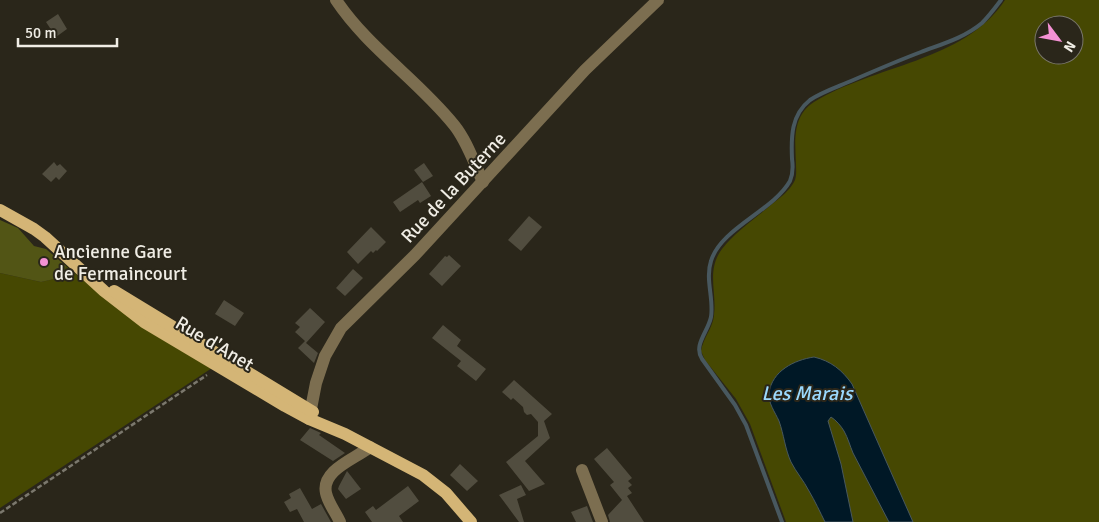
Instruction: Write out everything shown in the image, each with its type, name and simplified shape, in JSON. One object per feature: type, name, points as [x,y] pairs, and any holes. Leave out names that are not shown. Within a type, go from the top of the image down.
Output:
[{"type":"main road","name":"Rue d'Anet","points":[[0,210],[34,229],[110,296],[144,322],[219,367],[432,481],[450,497],[471,522]]},
{"type":"main road","name":"Rue d'Anet","points":[[77,266],[310,415]]},
{"type":"street","points":[[336,0],[343,11],[370,41],[455,126],[483,182]]},
{"type":"street","name":"Rue de la Buterne","points":[[310,415],[316,383],[325,356],[342,328],[415,255],[585,70],[658,0]]},
{"type":"street","points":[[340,522],[327,496],[327,481],[332,473],[370,447]]},
{"type":"street","points":[[582,470],[602,522]]},
{"type":"path","points":[[0,513],[219,367]]},
{"type":"shaded area","points":[[1005,0],[1099,0],[1099,522],[786,522],[750,424],[736,399],[705,360],[701,351],[713,320],[715,306],[714,265],[722,249],[733,237],[784,194],[794,182],[796,178],[796,130],[802,114],[807,108],[814,102],[838,90],[942,50],[966,37],[987,21]]},
{"type":"shaded area","points":[[0,220],[18,228],[34,246],[46,249],[66,266],[63,277],[41,282],[0,273]]},
{"type":"shaded area","points":[[66,266],[120,310],[212,368],[0,508],[0,273],[41,282],[62,277]]},
{"type":"water","name":"Les Marais","points":[[814,357],[836,367],[852,384],[913,522],[889,522],[853,453],[844,431],[831,417],[828,421],[841,464],[853,522],[825,522],[807,487],[791,462],[779,421],[769,397],[771,385],[779,373],[792,364]]},
{"type":"building","points":[[58,14],[67,29],[56,37],[46,22]]},
{"type":"building","points":[[54,162],[57,166],[60,164],[67,171],[59,180],[56,177],[51,182],[42,174]]},
{"type":"building","points":[[424,163],[433,176],[423,182],[414,170]]},
{"type":"building","points":[[422,182],[431,196],[420,203],[418,200],[400,212],[393,202]]},
{"type":"building","points":[[529,216],[542,227],[521,251],[508,240]]},
{"type":"building","points":[[371,227],[386,242],[377,251],[373,253],[371,251],[358,264],[347,252]]},
{"type":"building","points":[[449,255],[461,266],[442,286],[429,274],[445,256]]},
{"type":"building","points":[[353,269],[363,278],[345,296],[336,288]]},
{"type":"building","points":[[224,300],[244,313],[235,326],[215,314]]},
{"type":"building","points":[[310,308],[325,322],[306,343],[318,353],[314,363],[298,348],[305,341],[295,332],[300,327],[295,323]]},
{"type":"building","points":[[443,325],[461,340],[457,346],[486,369],[476,381],[457,366],[461,361],[432,338]]},
{"type":"building","points":[[514,380],[552,414],[544,421],[550,438],[525,461],[545,484],[529,491],[506,462],[538,436],[538,422],[531,414],[527,415],[523,407],[513,398],[511,400],[502,392]]},
{"type":"building","points":[[310,428],[321,433],[319,435],[345,453],[333,461],[300,440]]},
{"type":"building","points":[[607,448],[632,478],[628,481],[632,485],[628,488],[632,493],[627,496],[644,522],[610,522],[608,515],[622,500],[610,485],[614,482],[594,459]]},
{"type":"building","points":[[460,464],[478,481],[467,491],[450,475]]},
{"type":"building","points":[[347,471],[361,489],[346,499],[338,489]]},
{"type":"building","points":[[521,485],[526,495],[517,499],[524,522],[519,522],[499,495]]},
{"type":"building","points":[[408,486],[419,501],[399,516],[403,522],[372,522],[365,512],[373,506],[376,510]]},
{"type":"building","points":[[300,488],[312,509],[321,504],[331,522],[304,522],[297,509],[290,512],[284,502],[291,498],[289,494]]},
{"type":"building","points":[[587,506],[593,522],[576,522],[571,512]]},
{"type":"waterway","points":[[782,522],[746,425],[735,405],[700,354],[700,344],[712,310],[709,275],[711,261],[725,239],[772,202],[790,181],[792,176],[794,127],[799,112],[810,100],[820,94],[968,33],[982,23],[1001,0]]},
{"type":"place","name":"Ancienne Gare de Fermaincourt","points":[[44,262]]}]
